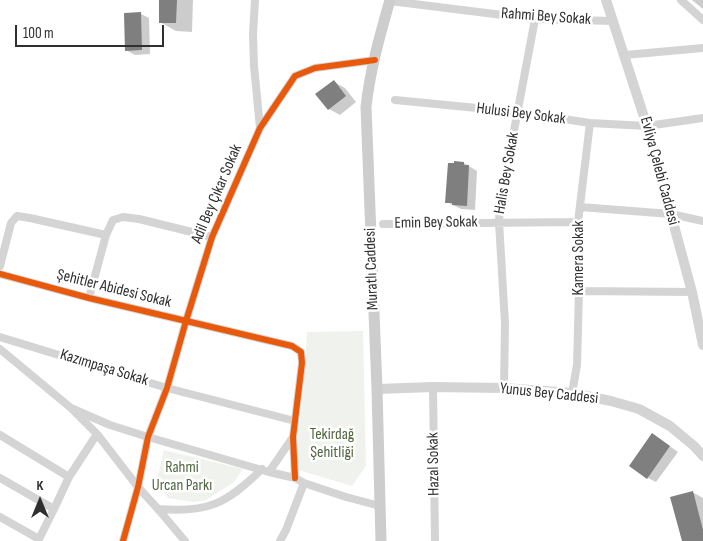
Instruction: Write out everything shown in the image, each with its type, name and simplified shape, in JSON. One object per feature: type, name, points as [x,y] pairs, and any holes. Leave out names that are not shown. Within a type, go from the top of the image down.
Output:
[{"type":"main road","name":"Muratlı Caddesi","points":[[381,541],[366,107],[379,39],[390,0]]},
{"type":"street","name":"Adil Bey Çıkar Sokak","points":[[255,0],[252,34],[260,128]]},
{"type":"street","name":"Rahmi Bey Sokak","points":[[390,0],[535,19],[613,22]]},
{"type":"street","name":"Evliya Çelebi Caddesi","points":[[606,0],[647,126],[692,292],[703,345]]},
{"type":"street","points":[[681,0],[703,20]]},
{"type":"street","name":"Halis Bey Sokak","points":[[504,388],[505,323],[499,222],[500,205],[535,19]]},
{"type":"street","points":[[625,54],[703,48]]},
{"type":"street","name":"Adil Bey Çıkar Sokak","points":[[124,541],[148,437],[167,388],[212,237],[260,128],[296,76],[315,68],[375,60]]},
{"type":"street","name":"Hulusi Bey Sokak","points":[[395,100],[518,112],[590,123],[647,126],[703,118]]},
{"type":"street","name":"Kamera Sokak","points":[[572,393],[577,365],[578,222],[590,123]]},
{"type":"street","points":[[580,207],[671,214],[703,221]]},
{"type":"street","points":[[0,266],[11,223],[17,216],[106,235]]},
{"type":"street","points":[[89,298],[106,235],[113,220],[122,217],[139,219],[212,237]]},
{"type":"street","name":"Emin Bey Sokak","points":[[383,224],[578,222]]},
{"type":"street","name":"Şehitler Abidesi Sokak","points":[[0,274],[89,298],[292,346],[301,352],[302,363],[293,437],[295,478]]},
{"type":"street","points":[[579,291],[692,292]]},
{"type":"street","name":"Kazımpaşa Sokak","points":[[0,337],[167,388],[295,421]]},
{"type":"street","points":[[0,349],[71,408],[97,434],[138,487],[185,541]]},
{"type":"street","name":"Yunus Bey Caddesi","points":[[377,389],[433,387],[504,388],[572,393],[639,409],[670,426],[703,456]]},
{"type":"street","name":"Hazal Sokak","points":[[433,387],[435,541]]},
{"type":"street","points":[[71,408],[110,425],[295,478],[304,483],[346,497],[380,506]]},
{"type":"street","points":[[0,517],[38,540],[69,478],[97,434]]},
{"type":"street","points":[[0,435],[69,478]]},
{"type":"street","points":[[158,509],[203,508],[221,502],[266,470],[293,437]]},
{"type":"street","points":[[0,478],[54,510]]},
{"type":"street","points":[[280,541],[304,483]]},
{"type":"green space","name":"Tekirdağ Şehitliği","points":[[363,331],[366,466],[352,486],[298,470],[296,451],[303,392],[307,332]]},
{"type":"green space","name":"Rahmi Urcan Parkı","points":[[164,450],[243,469],[234,482],[206,500],[193,502],[168,498],[156,484]]},
{"type":"building","points":[[159,0],[177,0],[176,23],[159,23]]},
{"type":"building","points":[[141,12],[142,50],[125,51],[124,13]]},
{"type":"building","points":[[334,80],[346,96],[328,110],[315,94]]},
{"type":"building","points":[[454,161],[464,162],[464,165],[469,165],[467,206],[445,203],[448,163],[454,163]]},
{"type":"building","points":[[652,433],[670,446],[647,479],[629,466]]},
{"type":"building","points":[[693,491],[703,530],[703,541],[682,541],[670,497]]},
{"type":"cycle path","points":[[123,541],[138,487],[148,437],[167,388],[212,237],[260,128],[295,76],[315,68],[375,60]]},
{"type":"cycle path","points":[[0,274],[89,298],[292,346],[301,352],[302,363],[293,437],[295,478]]}]
